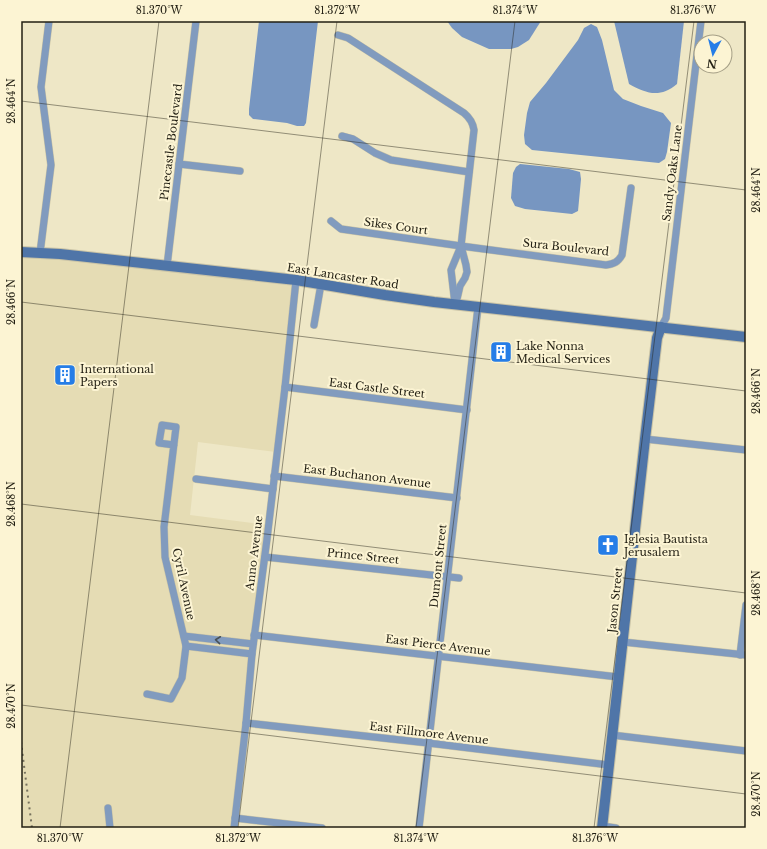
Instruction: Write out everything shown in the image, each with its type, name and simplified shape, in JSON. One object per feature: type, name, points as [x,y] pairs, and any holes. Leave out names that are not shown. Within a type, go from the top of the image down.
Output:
[{"type":"street","points":[[40,253],[50,165],[41,87],[49,21]]},
{"type":"street","name":"Pinecastle Boulevard","points":[[167,266],[196,21]]},
{"type":"street","name":"Sandy Oaks Lane","points":[[662,327],[666,318],[701,21]]},
{"type":"street","points":[[338,35],[348,38],[464,113],[472,121],[474,130],[461,246],[451,273],[454,284],[455,304]]},
{"type":"street","points":[[342,136],[354,139],[375,153],[391,160],[469,172]]},
{"type":"street","points":[[179,164],[240,171]]},
{"type":"street","name":"Sura Boulevard","points":[[461,246],[606,265],[612,264],[617,262],[622,255],[631,188]]},
{"type":"street","name":"Sikes Court","points":[[331,222],[341,229],[461,246]]},
{"type":"street","points":[[455,304],[460,286],[466,275],[466,265],[461,246]]},
{"type":"street","name":"East Lancaster Road","points":[[21,252],[60,254],[296,280],[392,296],[478,307],[746,337]]},
{"type":"street","points":[[454,263],[466,265]]},
{"type":"street","name":"Anno Avenue","points":[[234,828],[254,635],[265,557],[296,280]]},
{"type":"street","points":[[314,325],[321,284]]},
{"type":"street","name":"Dumont Street","points":[[419,828],[478,307]]},
{"type":"street","name":"Jason Street","points":[[602,827],[657,338],[662,327]]},
{"type":"street","name":"East Castle Street","points":[[285,387],[467,410]]},
{"type":"street","points":[[645,439],[746,450]]},
{"type":"street","name":"Cyril Avenue","points":[[147,694],[171,699],[182,678],[186,646],[165,557],[164,527],[174,445]]},
{"type":"street","name":"East Buchanon Avenue","points":[[274,476],[457,498]]},
{"type":"street","points":[[196,479],[273,489]]},
{"type":"street","name":"Prince Street","points":[[265,557],[459,578]]},
{"type":"street","points":[[623,642],[743,655],[746,605]]},
{"type":"street","name":"East Pierce Avenue","points":[[254,635],[618,677]]},
{"type":"street","points":[[184,636],[253,644]]},
{"type":"street","points":[[240,642],[240,653]]},
{"type":"street","points":[[186,646],[252,654]]},
{"type":"street","name":"East Fillmore Avenue","points":[[246,723],[609,765]]},
{"type":"street","points":[[612,735],[746,751]]},
{"type":"street","points":[[108,808],[110,828]]},
{"type":"street","points":[[235,818],[322,828]]},
{"type":"street","points":[[602,827],[616,828]]},
{"type":"shaded area","points":[[21,255],[295,286],[276,452],[198,442],[190,515],[268,525],[233,828],[21,828]]},
{"type":"water","points":[[259,21],[318,21],[306,123],[304,126],[253,119],[249,115]]},
{"type":"water","points":[[447,21],[541,21],[529,40],[518,47],[511,49],[489,49],[462,37]]},
{"type":"water","points":[[614,21],[684,21],[677,84],[665,91],[653,93],[629,84]]},
{"type":"water","points":[[591,24],[597,27],[602,40],[614,90],[623,99],[663,113],[671,123],[665,159],[659,163],[532,150],[525,144],[524,135],[530,102],[578,40],[584,28]]},
{"type":"water","points":[[520,164],[569,169],[580,172],[581,179],[578,211],[572,214],[525,209],[515,206],[511,198],[513,173],[516,167]]},
{"type":"railway","points":[[21,742],[32,828]]},
{"type":"place","name":"Lake Nonna Medical Services","points":[[501,352]]},
{"type":"place","name":"International Papers","points":[[65,375]]},
{"type":"place","name":"Iglesia Bautista Jerusalem","points":[[608,545]]}]
